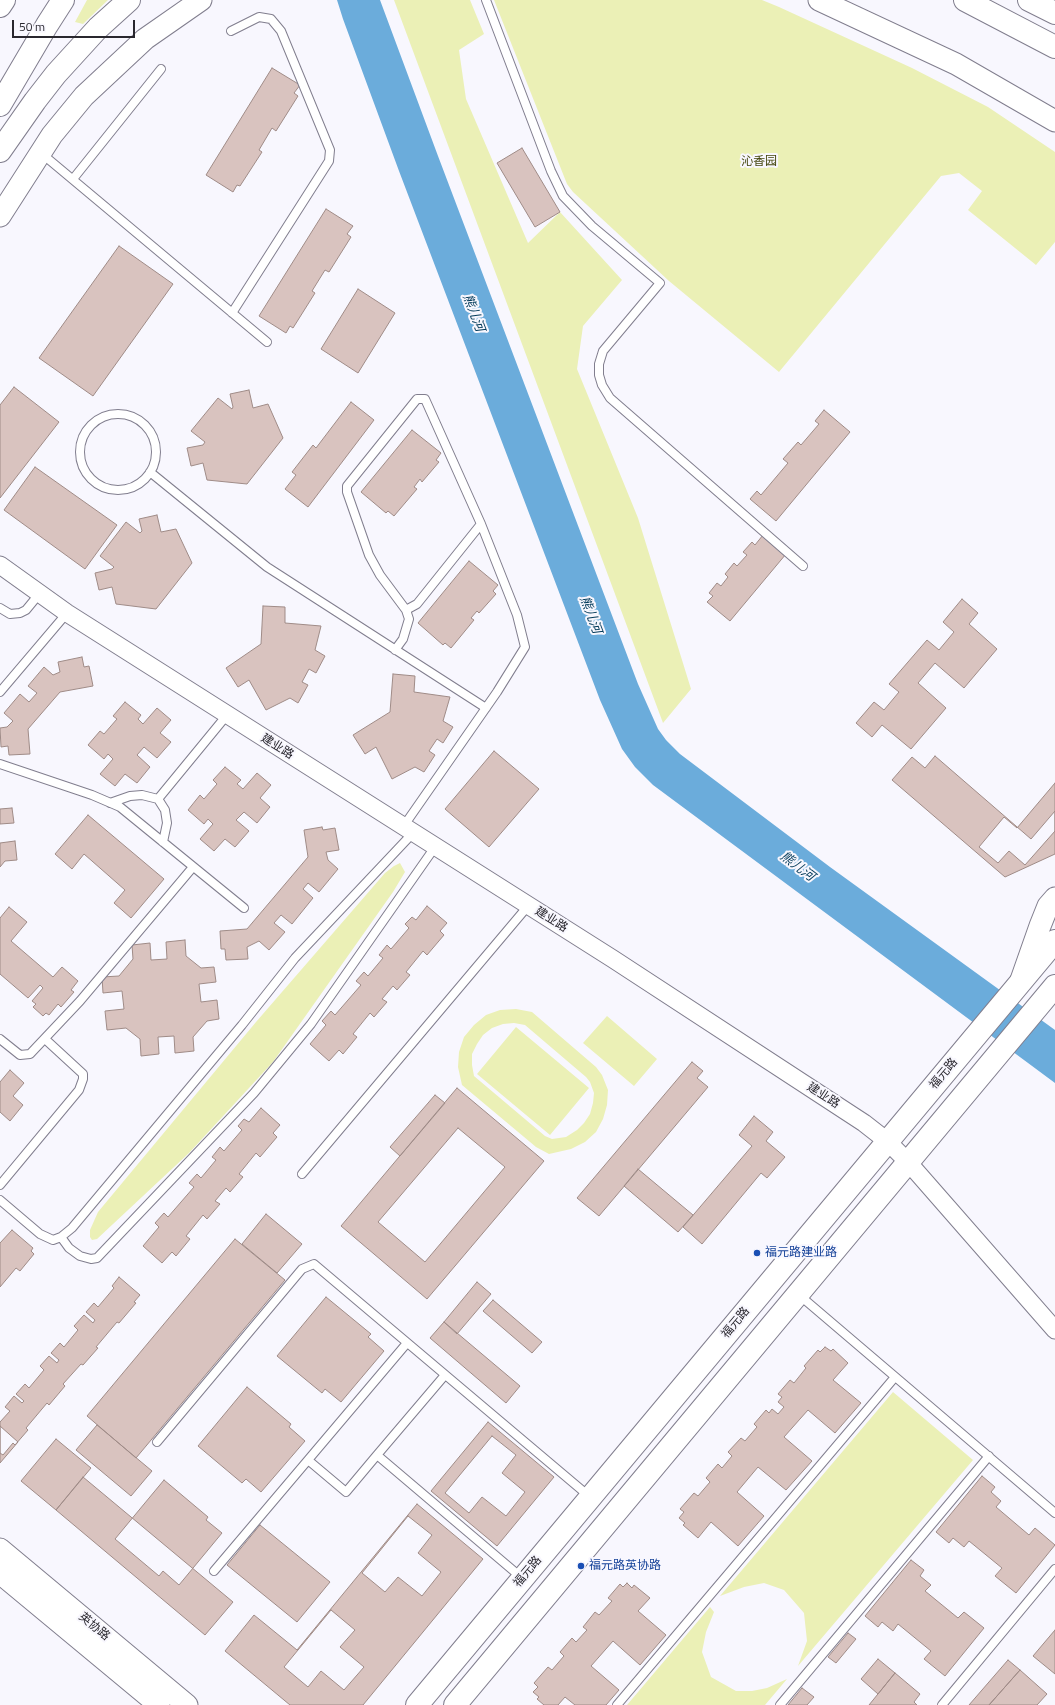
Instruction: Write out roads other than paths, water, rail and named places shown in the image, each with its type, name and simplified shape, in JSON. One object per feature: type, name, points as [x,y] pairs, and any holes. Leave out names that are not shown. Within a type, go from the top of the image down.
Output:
[{"type":"main road","points":[[0,6],[4,0]]},
{"type":"main road","points":[[0,105],[43,31],[63,0]]},
{"type":"main road","points":[[0,151],[56,74],[98,28],[129,0]]},
{"type":"main road","points":[[965,0],[1055,47]]},
{"type":"main road","points":[[1029,0],[1055,13]]},
{"type":"main road","name":"福元路","points":[[417,1705],[1055,941]]},
{"type":"main road","points":[[454,1705],[999,1053],[1043,1003],[1055,986]]},
{"type":"street","points":[[0,216],[41,152],[84,96],[145,39],[200,0]]},
{"type":"street","points":[[819,0],[956,64],[1055,121]]},
{"type":"street","name":"建业路","points":[[0,565],[67,613],[613,959],[839,1106],[888,1141],[1055,1330]]},
{"type":"street","points":[[1017,987],[1048,906],[1055,898]]},
{"type":"street","name":"英协路","points":[[0,1549],[188,1705]]},
{"type":"street","name":"英协路","points":[[0,1573],[159,1705]]},
{"type":"lane","points":[[486,0],[550,171],[563,196],[592,226],[660,283],[603,351],[599,364],[599,375],[602,385],[610,398],[803,566]]},
{"type":"lane","points":[[231,31],[259,17],[270,20],[280,31],[330,150],[329,161],[232,313]]},
{"type":"lane","points":[[73,179],[161,69]]},
{"type":"lane","points":[[41,152],[267,342]]},
{"type":"lane","points":[[0,1200],[40,1234],[53,1240],[61,1237],[72,1228],[242,1025],[295,958],[408,830],[525,647],[517,615],[481,524],[425,399],[417,399],[347,486],[347,492],[369,555],[380,576],[406,610],[409,619],[402,640],[395,650]]},
{"type":"lane","points":[[114,414],[123,414],[141,421],[148,428],[156,445],[156,454],[150,472],[144,480],[135,486],[125,489],[105,487],[96,482],[83,466],[81,456],[82,442],[89,429],[100,419],[114,414]]},
{"type":"lane","points":[[150,472],[267,567],[486,708]]},
{"type":"lane","points":[[406,610],[417,604],[481,524]]},
{"type":"lane","points":[[0,608],[10,614],[20,613],[26,610],[40,594]]},
{"type":"lane","points":[[0,692],[67,613]]},
{"type":"lane","points":[[158,798],[227,715]]},
{"type":"lane","points":[[0,764],[92,794],[120,807],[244,908]]},
{"type":"lane","points":[[110,803],[130,796],[142,795],[158,798],[166,810],[167,822],[163,842]]},
{"type":"lane","points":[[61,1237],[69,1248],[80,1256],[91,1259],[97,1258],[254,1093],[311,1024],[435,847]]},
{"type":"lane","points":[[0,1039],[20,1055],[30,1054],[80,1001],[193,867]]},
{"type":"lane","points":[[302,1174],[528,906]]},
{"type":"lane","points":[[0,1185],[79,1090],[83,1079],[83,1074],[45,1039]]},
{"type":"lane","points":[[157,1442],[302,1269],[314,1264],[590,1498]]},
{"type":"lane","points":[[798,1294],[1055,1512]]},
{"type":"lane","points":[[214,1571],[407,1343]]},
{"type":"lane","points":[[308,1460],[346,1492],[445,1375]]},
{"type":"lane","points":[[617,1705],[895,1377]]},
{"type":"lane","points":[[377,1455],[522,1578]]},
{"type":"lane","points":[[780,1705],[989,1456]]},
{"type":"lane","points":[[942,1705],[1055,1569]]},
{"type":"water","name":"熊儿河","points":[[337,0],[380,0],[638,684],[658,729],[666,740],[680,754],[830,867],[1055,1030],[1055,1083],[653,785],[635,767],[622,749],[600,700],[399,171]]},
{"type":"place","name":"福元路建业路","points":[[757,1253]]},
{"type":"place","name":"福元路英协路","points":[[581,1566]]},
{"type":"park label","name":"沁香园","points":[[759,162]]}]
